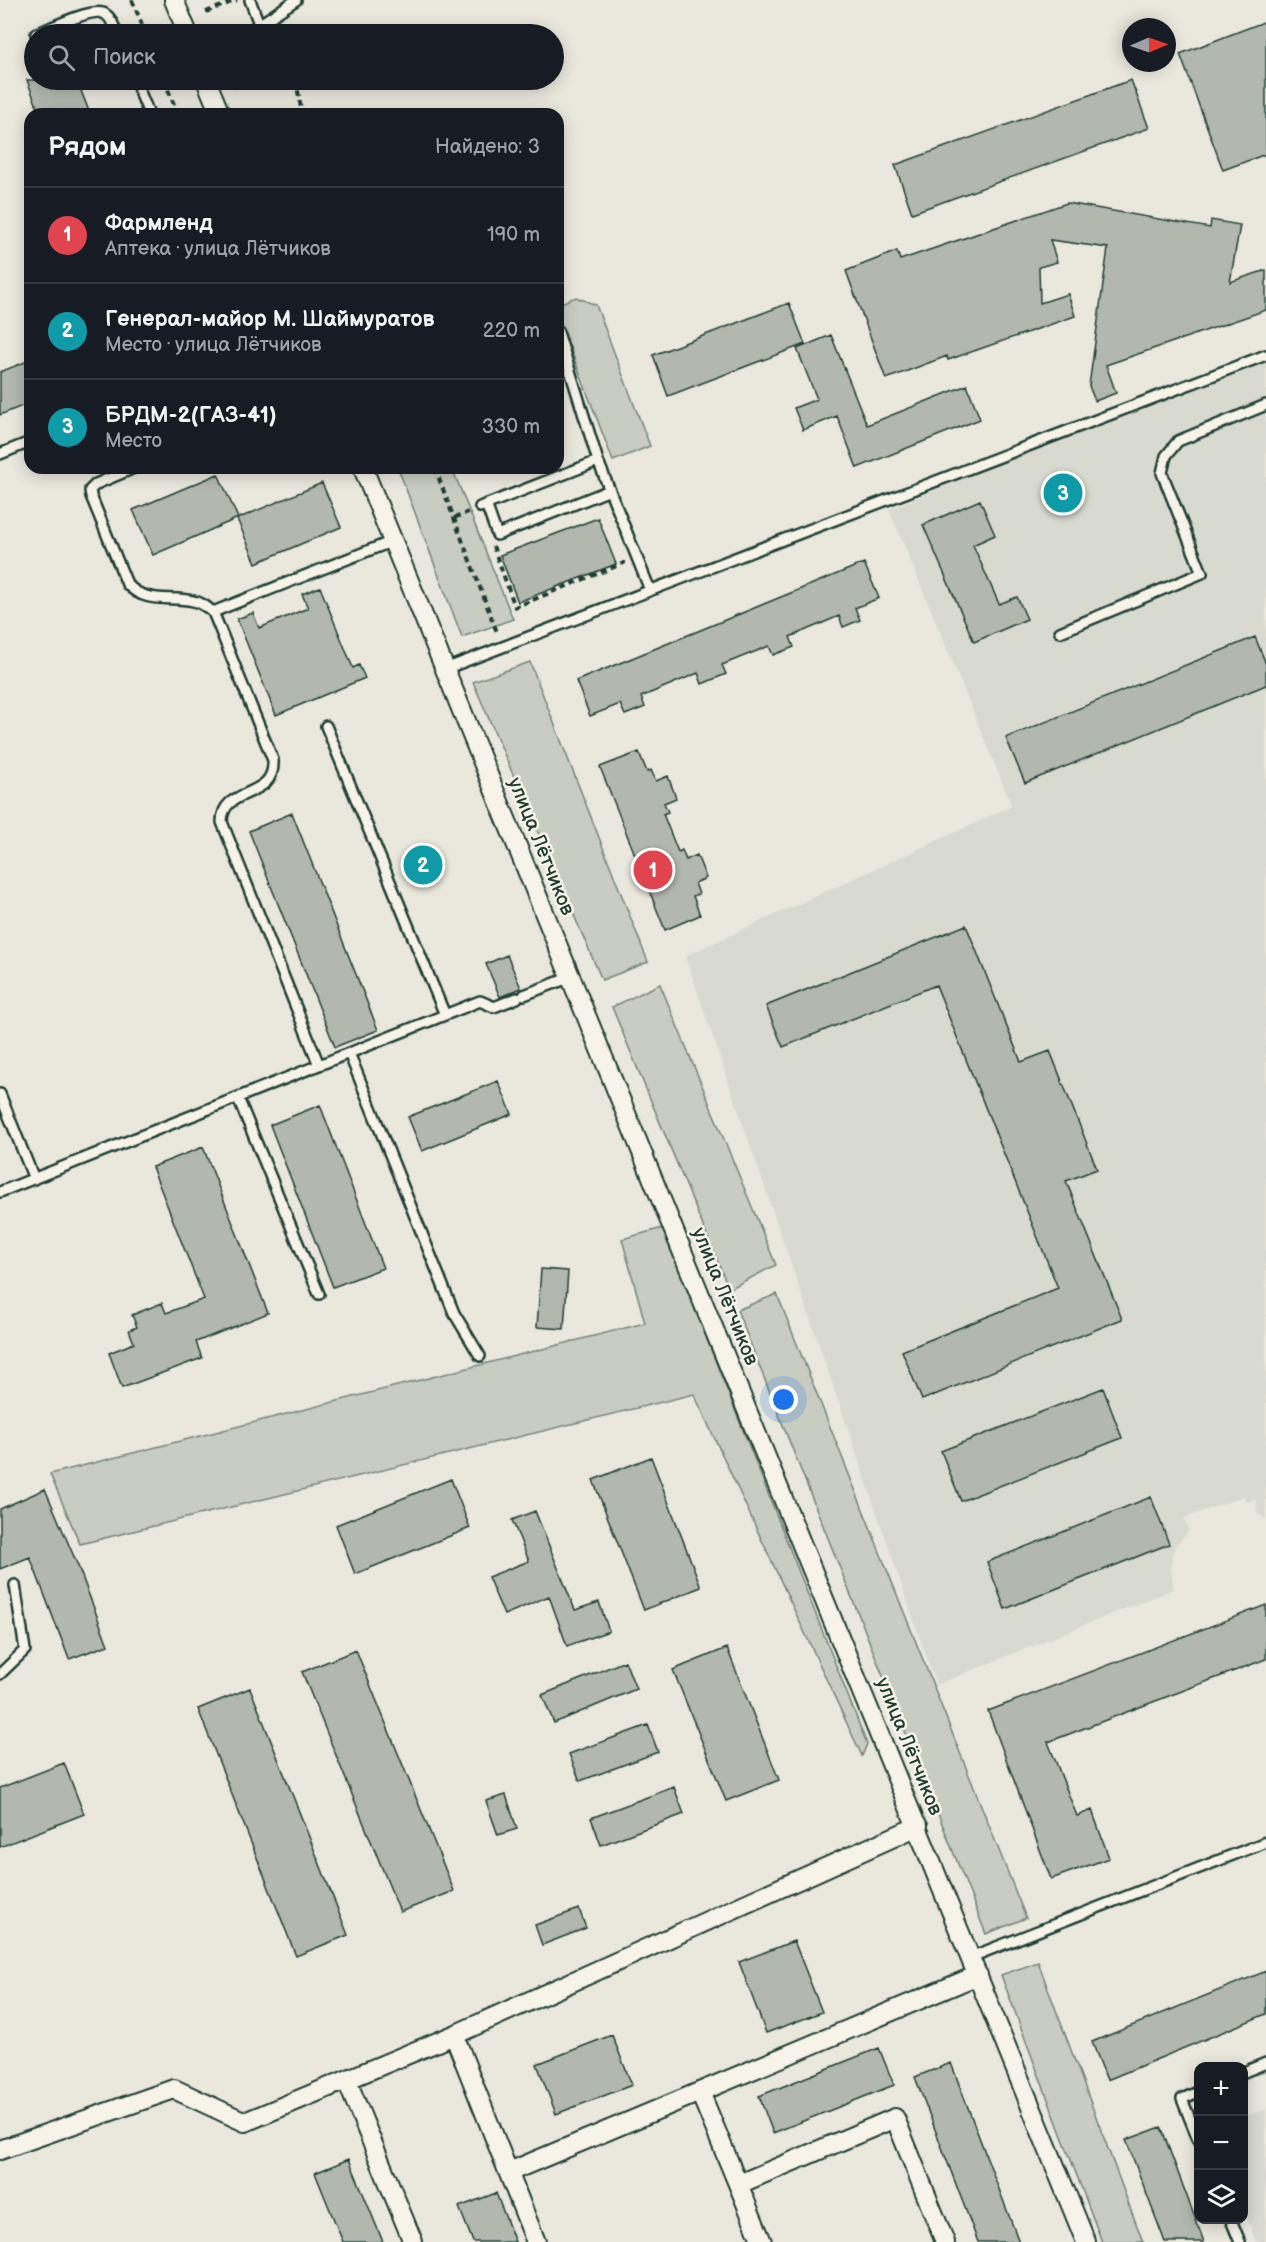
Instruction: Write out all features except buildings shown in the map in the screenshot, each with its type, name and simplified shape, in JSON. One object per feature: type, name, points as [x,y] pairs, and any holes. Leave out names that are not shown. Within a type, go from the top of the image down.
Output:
[{"type":"street","points":[[174,0],[184,24]]},
{"type":"street","points":[[210,90],[218,108]]},
{"type":"street","name":"улица Лётчиков","points":[[365,474],[1086,2242]]},
{"type":"street","points":[[0,2150],[174,2089],[245,2122],[454,2035],[918,1826]]},
{"type":"street","points":[[509,2172],[978,1975]]},
{"type":"street","points":[[454,2035],[536,2242]]},
{"type":"street","points":[[347,2081],[413,2242]]},
{"type":"street","points":[[700,2092],[762,2242]]},
{"type":"street","points":[[739,2184],[895,2118],[945,2242]]},
{"type":"lane","points":[[250,0],[259,24],[296,0]]},
{"type":"lane","points":[[62,24],[95,11],[106,14],[113,24]]},
{"type":"lane","points":[[139,90],[147,108]]},
{"type":"lane","points":[[564,351],[598,461],[650,590]]},
{"type":"lane","points":[[445,669],[1266,355]]},
{"type":"lane","points":[[1060,632],[1202,573],[1162,473],[1166,456],[1178,441],[1266,405]]},
{"type":"lane","points":[[0,454],[24,444]]},
{"type":"lane","points":[[598,461],[483,506],[497,535],[610,490]]},
{"type":"lane","points":[[120,474],[96,484],[90,490],[126,584],[144,597],[194,601],[213,612],[273,759],[274,771],[268,782],[227,804],[222,812],[222,822],[319,1065]]},
{"type":"lane","points":[[213,612],[393,541]]},
{"type":"lane","points":[[326,726],[445,1015]]},
{"type":"lane","points":[[0,1192],[480,1001],[494,1007],[571,977]]},
{"type":"lane","points":[[349,1053],[454,1313],[480,1356]]},
{"type":"lane","points":[[0,1094],[34,1179]]},
{"type":"lane","points":[[238,1098],[319,1294]]},
{"type":"lane","points":[[0,1674],[25,1650],[15,1585]]},
{"type":"lane","points":[[971,1957],[1266,1842]]},
{"type":"lane","points":[[1248,2070],[1266,2063]]},
{"type":"lane","points":[[1194,2094],[1182,2099],[1194,2129]]},
{"type":"lane","points":[[1233,2224],[1240,2242]]},
{"type":"path","points":[[132,0],[142,24]]},
{"type":"path","points":[[206,12],[237,0]]},
{"type":"path","points":[[168,90],[176,108]]},
{"type":"path","points":[[298,90],[301,108]]},
{"type":"path","points":[[437,474],[502,647]]},
{"type":"path","points":[[497,535],[500,544],[492,547],[515,607],[624,563],[620,553]]},
{"type":"shaded area","points":[[576,297],[596,305],[650,446],[613,461],[564,332],[564,302]]},
{"type":"shaded area","points":[[1266,356],[1266,1519],[1257,1514],[1256,1499],[1247,1502],[1244,1496],[1184,1518],[1189,1531],[1175,1546],[1172,1555],[1171,1570],[1174,1589],[936,1685],[685,956],[1012,806],[889,509]]},
{"type":"shaded area","points":[[400,474],[454,474],[513,619],[462,637]]},
{"type":"shaded area","points":[[530,662],[648,962],[602,980],[473,682]]},
{"type":"shaded area","points":[[660,984],[776,1265],[729,1289],[612,1007]]},
{"type":"shaded area","points":[[663,1228],[867,1744],[862,1756],[694,1394],[80,1544],[50,1474],[645,1323],[622,1239]]},
{"type":"shaded area","points":[[777,1294],[1026,1918],[986,1934],[737,1310]]},
{"type":"shaded area","points":[[1038,1962],[1143,2242],[1102,2242],[1001,1975]]},
{"type":"shaded area","points":[[1266,2109],[1266,2242],[1256,2242],[1248,2221],[1248,2116]]},
{"type":"place","name":"БРДМ-2(ГАЗ-41)","points":[[1063,493]]},
{"type":"place","name":"Генерал-майор М. Шаймуратов","points":[[423,865]]},
{"type":"place","name":"Фармленд","points":[[653,870]]}]
